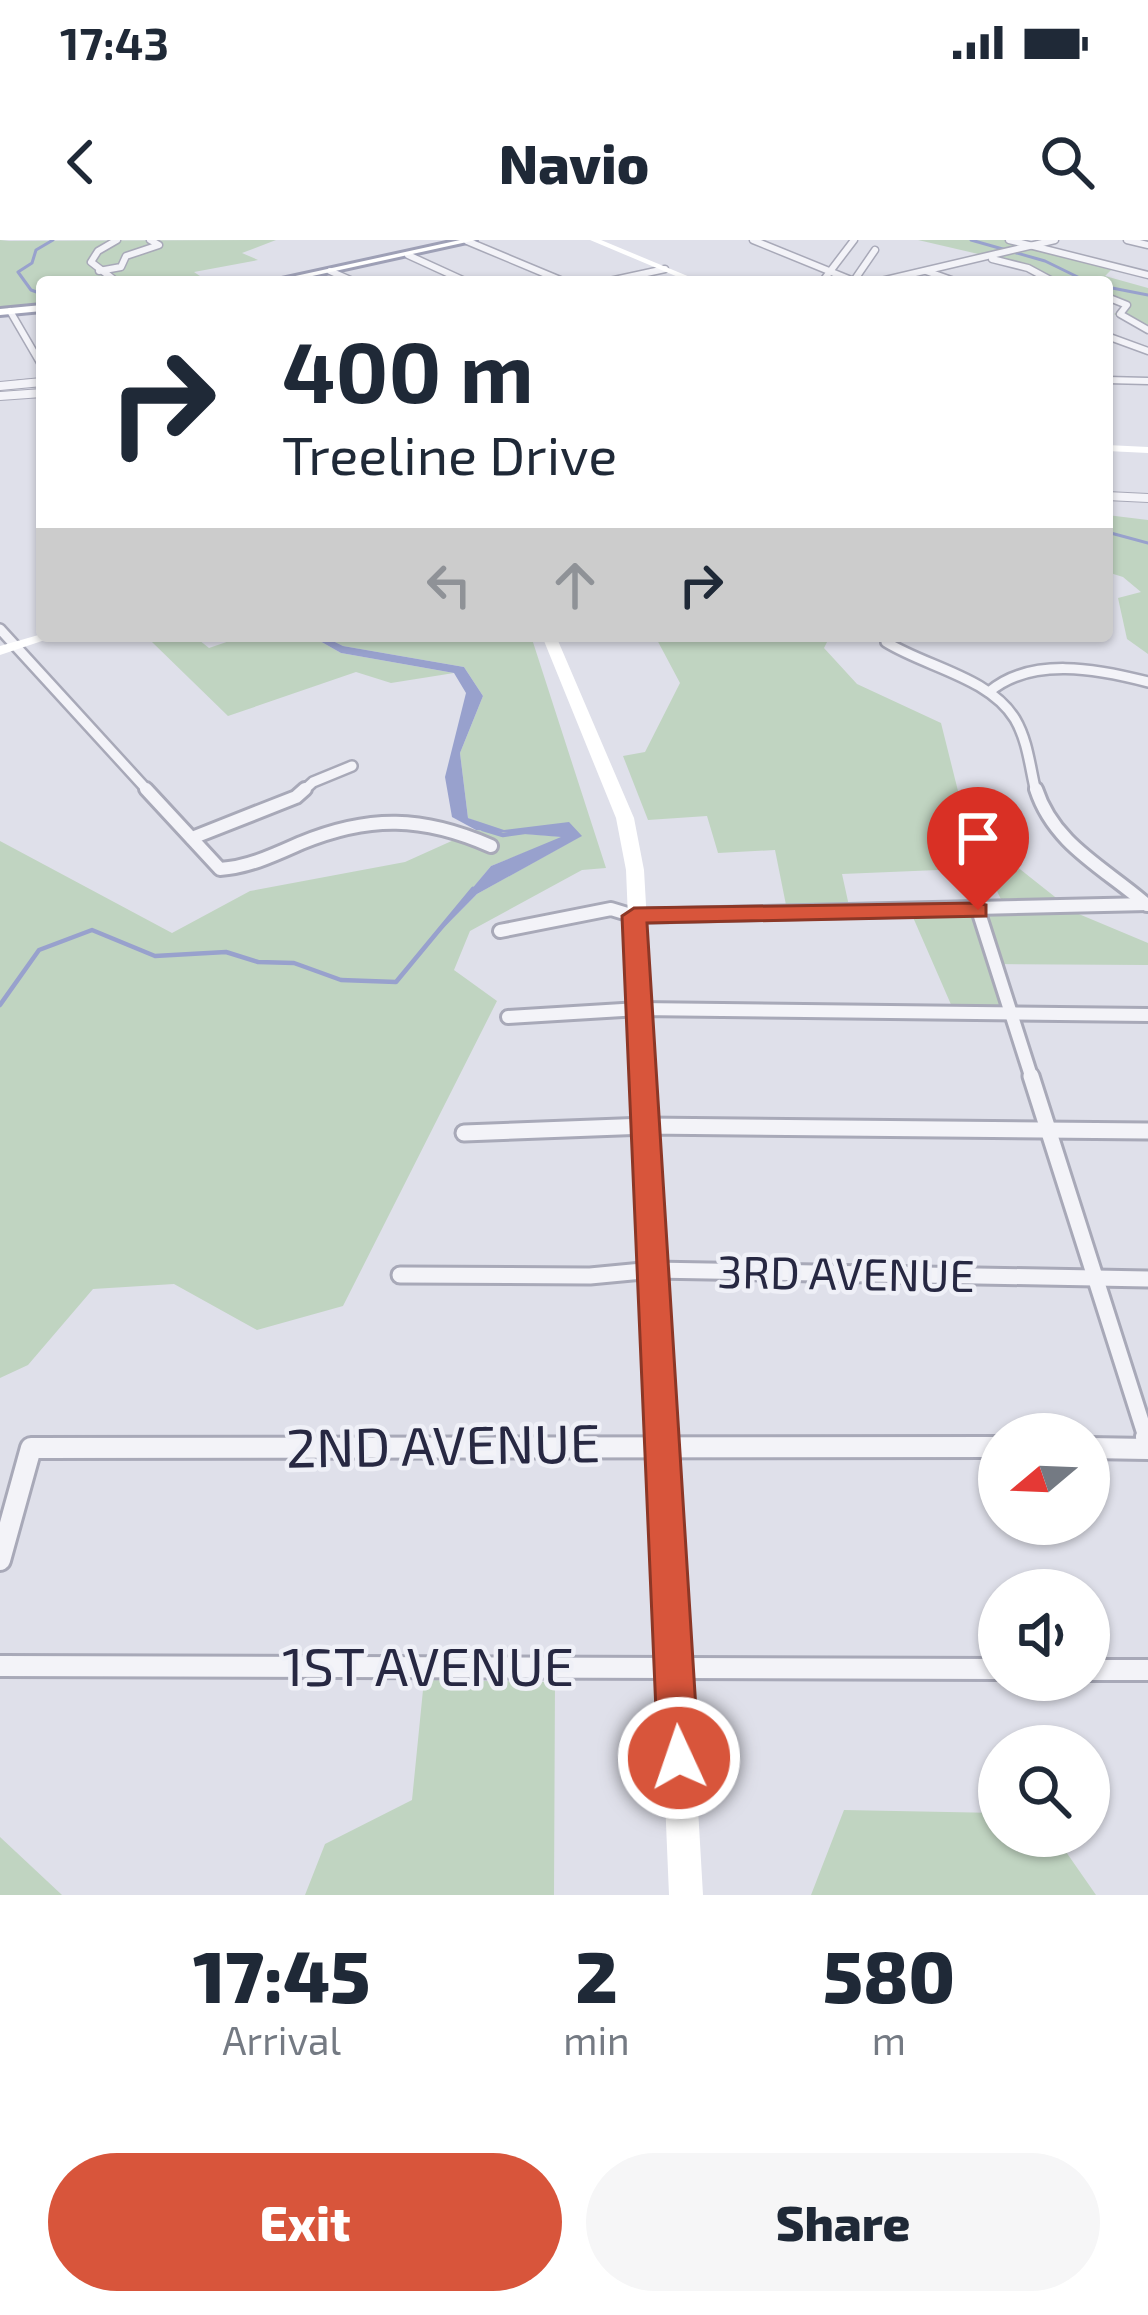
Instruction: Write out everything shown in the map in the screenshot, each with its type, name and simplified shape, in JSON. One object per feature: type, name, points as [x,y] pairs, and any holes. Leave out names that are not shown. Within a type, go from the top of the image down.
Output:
[{"type":"street","points":[[107,276],[91,262],[98,250],[117,240]]},
{"type":"street","points":[[99,271],[121,267],[126,256],[159,245],[150,240]]},
{"type":"street","points":[[305,276],[470,240],[551,276]]},
{"type":"street","points":[[594,240],[683,276]]},
{"type":"street","points":[[753,240],[844,276]]},
{"type":"street","points":[[827,276],[854,240]]},
{"type":"street","points":[[1009,240],[1148,275]]},
{"type":"street","points":[[904,276],[1055,240]]},
{"type":"street","points":[[1127,240],[1148,245]]},
{"type":"street","points":[[858,276],[875,250]]},
{"type":"street","points":[[408,255],[454,276]]},
{"type":"street","points":[[986,257],[1043,276]]},
{"type":"street","points":[[633,276],[665,269]]},
{"type":"street","points":[[331,271],[342,276]]},
{"type":"street","points":[[926,271],[941,276]]},
{"type":"street","points":[[1113,299],[1127,305],[1120,314],[1148,330]]},
{"type":"street","points":[[36,308],[5,311],[36,357]]},
{"type":"street","points":[[1113,338],[1148,352]]},
{"type":"street","points":[[1113,380],[1148,381]]},
{"type":"street","points":[[0,386],[36,383]]},
{"type":"street","points":[[0,396],[36,393]]},
{"type":"street","points":[[1113,448],[1148,450]]},
{"type":"street","points":[[1113,496],[1148,498]]},
{"type":"street","points":[[0,629],[8,649],[220,869],[256,861],[343,825],[372,819],[427,820],[491,846]]},
{"type":"street","points":[[552,642],[625,818],[635,870],[686,1895]]},
{"type":"street","points":[[886,642],[911,661],[973,682],[1011,713],[1039,801],[1059,836],[1147,904]]},
{"type":"street","points":[[989,692],[1007,677],[1065,670],[1093,670],[1148,682]]},
{"type":"street","points":[[192,838],[296,797],[313,782],[352,766]]},
{"type":"street","points":[[500,931],[611,909],[634,916],[1147,904]]},
{"type":"street","points":[[978,910],[1148,1446],[1110,1447]]},
{"type":"street","points":[[508,1016],[639,1009],[1148,1015]]},
{"type":"street","points":[[464,1133],[646,1126],[1148,1131]]},
{"type":"street","name":"3RD AVENUE","points":[[400,1275],[590,1276],[653,1270],[1148,1279]]},
{"type":"street","name":"2ND AVENUE","points":[[0,1561],[31,1448],[978,1447]]},
{"type":"street","name":"1ST AVENUE","points":[[0,1666],[978,1670]]},
{"type":"street","points":[[1110,1670],[1148,1670]]},
{"type":"green space","points":[[0,240],[276,240],[242,253],[258,260],[194,272],[200,276],[36,276],[36,304],[0,307]]},
{"type":"green space","points":[[918,240],[1012,240],[1114,267],[1105,276],[1046,276],[1017,263]]},
{"type":"green space","points":[[1113,278],[1148,288],[1148,334],[1114,314],[1130,305],[1113,300]]},
{"type":"green space","points":[[1113,516],[1148,520],[1148,654],[1127,639],[1118,598],[1141,592],[1113,574]]},
{"type":"green space","points":[[152,642],[202,642],[209,648],[226,642],[322,642],[341,653],[454,673],[391,683],[356,672],[228,716]]},
{"type":"green space","points":[[335,642],[533,642],[606,868],[582,870],[470,931],[454,970],[497,1001],[343,1306],[257,1330],[174,1284],[93,1289],[28,1365],[0,1378],[0,841],[172,933],[250,891],[405,862],[476,830],[503,832],[468,818],[460,753],[483,696],[464,667]],"holes":[[[506,832],[581,836],[477,894],[428,943],[491,866],[564,837]]]},
{"type":"green space","points":[[658,642],[827,642],[824,648],[857,684],[941,723],[967,827],[1074,912],[1148,943],[1148,965],[993,964],[1007,1015],[956,1016],[912,915],[1007,912],[986,868],[842,874],[851,915],[788,915],[775,850],[718,853],[707,816],[648,820],[623,756],[645,752],[680,683]]},
{"type":"green space","points":[[424,1680],[555,1682],[554,1895],[305,1895],[325,1844],[412,1800]]},
{"type":"green space","points":[[844,1810],[978,1813],[978,1857],[1070,1857],[1096,1895],[811,1895]]},
{"type":"green space","points":[[0,1837],[62,1895],[0,1895]]},
{"type":"water","points":[[322,642],[464,667],[483,696],[460,753],[468,818],[504,830],[569,822],[582,836],[477,894],[413,959],[491,866],[561,837],[476,830],[452,817],[445,777],[466,693],[454,673],[341,653]]},
{"type":"waterway","points":[[36,292],[18,272],[32,263],[36,250],[53,240]]},
{"type":"waterway","points":[[971,240],[1045,261],[1076,276]]},
{"type":"waterway","points":[[1113,288],[1148,295]]},
{"type":"waterway","points":[[1113,534],[1148,543]]},
{"type":"waterway","points":[[483,829],[503,835],[524,832]]},
{"type":"waterway","points":[[0,1005],[39,950],[92,930],[155,956],[226,952],[258,962],[294,963],[341,980],[396,982],[473,889]]},
{"type":"route","points":[[679,1758],[634,916],[978,910]]}]
